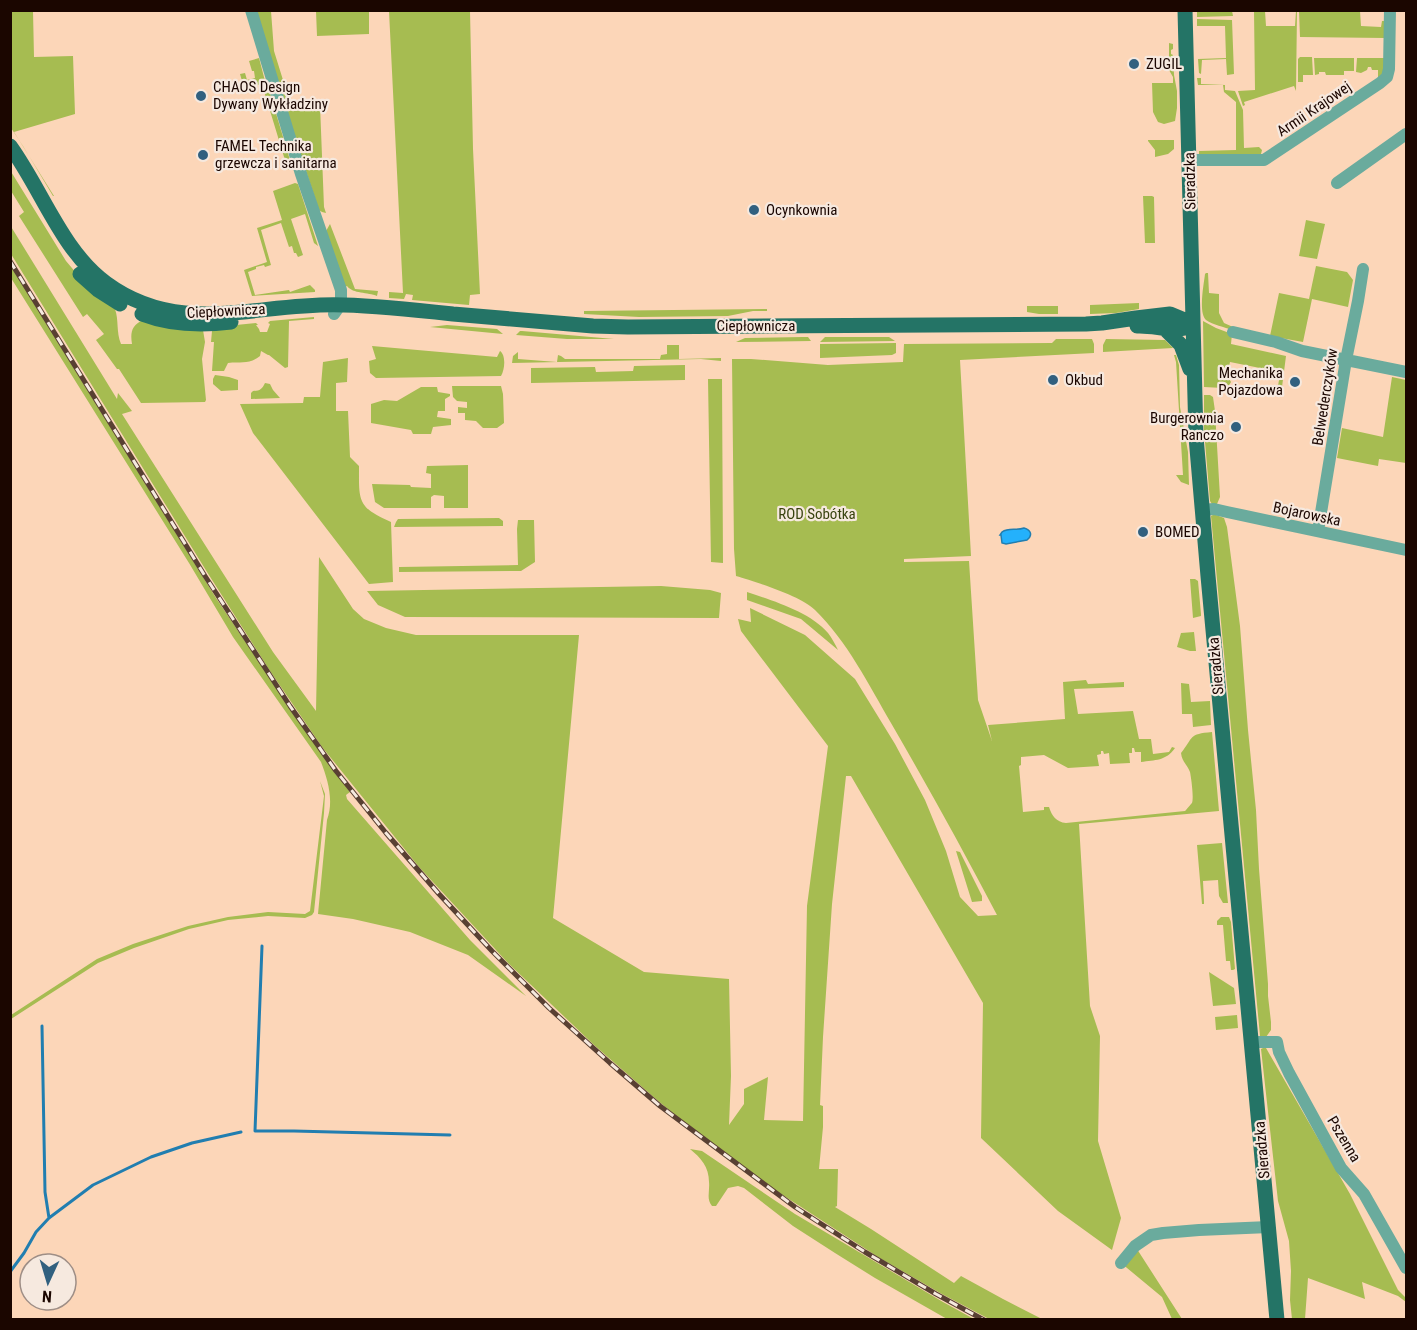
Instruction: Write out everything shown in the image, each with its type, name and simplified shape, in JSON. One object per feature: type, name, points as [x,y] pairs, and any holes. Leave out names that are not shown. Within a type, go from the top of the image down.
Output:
[{"type":"main road","name":"Sieradzka","points":[[1185,10],[1196,437],[1278,1320]]},
{"type":"main road","name":"Ciepłownicza","points":[[10,146],[79,257],[92,272],[106,284],[134,300],[179,313],[196,314],[308,305],[343,311],[626,336],[1098,333],[1143,325],[1156,326],[1168,322],[1181,329],[1193,325]]},
{"type":"main road","name":"Ciepłownicza","points":[[10,164],[72,265],[98,290],[130,309],[163,321],[192,325],[343,311]]},
{"type":"main road","points":[[1192,291],[1182,307],[1168,322],[1194,380]]},
{"type":"street","points":[[251,10],[301,174],[341,290],[343,311]]},
{"type":"street","name":"Armii Krajowej","points":[[1189,160],[1264,160],[1380,83],[1388,75],[1390,10]]},
{"type":"street","points":[[1337,183],[1407,134]]},
{"type":"street","name":"Belwederczyków","points":[[1318,531],[1363,269]]},
{"type":"street","points":[[1233,332],[1302,351],[1407,372]]},
{"type":"street","name":"Bojarowska","points":[[1202,510],[1218,510],[1407,550]]},
{"type":"street","name":"Pszenna","points":[[1252,1042],[1277,1042],[1288,1073],[1341,1168],[1364,1194],[1407,1268]]},
{"type":"street","points":[[1121,1263],[1135,1246],[1151,1235],[1269,1227]]},
{"type":"green space","points":[[10,11],[33,11],[34,57],[73,56],[75,114],[14,132],[19,140],[11,128]]},
{"type":"green space","points":[[255,11],[271,11],[274,51],[292,109],[320,105],[326,213],[319,210]]},
{"type":"green space","points":[[316,11],[369,11],[369,34],[317,36]]},
{"type":"green space","points":[[389,11],[470,11],[473,149],[480,294],[470,295],[469,305],[412,300],[413,295],[406,294],[404,299],[389,298],[389,292],[403,293]]},
{"type":"green space","points":[[1197,11],[1232,11],[1233,16],[1197,17]]},
{"type":"green space","points":[[1254,11],[1265,11],[1266,26],[1295,26],[1297,11],[1296,91],[1294,86],[1244,102],[1243,106],[1238,91],[1255,90]]},
{"type":"green space","points":[[1299,11],[1360,11],[1361,26],[1381,27],[1382,21],[1385,21],[1385,38],[1300,37]]},
{"type":"green space","points":[[1197,19],[1232,20],[1234,74],[1227,75],[1226,59],[1202,60],[1201,74],[1199,73],[1198,59],[1226,58],[1225,26],[1197,26]]},
{"type":"green space","points":[[1169,43],[1173,44],[1171,54],[1173,55],[1177,91],[1177,108],[1175,121],[1164,124],[1158,122],[1153,112],[1152,83],[1173,83],[1169,70]]},
{"type":"green space","points":[[1312,57],[1313,75],[1303,75],[1303,82],[1298,82],[1298,59]]},
{"type":"green space","points":[[259,58],[265,81],[244,88],[240,74],[245,73],[247,80],[255,78],[249,61]]},
{"type":"green space","points":[[1314,58],[1354,58],[1354,71],[1344,71],[1344,75],[1326,75],[1325,72],[1319,72],[1315,75]]},
{"type":"green space","points":[[1357,58],[1385,58],[1385,69],[1378,81],[1378,70],[1372,70],[1371,67],[1361,73],[1356,72]]},
{"type":"green space","points":[[1197,78],[1201,78],[1201,84],[1225,85],[1225,90],[1235,91],[1243,110],[1244,148],[1259,147],[1262,150],[1261,154],[1199,154],[1199,151],[1236,150],[1236,102],[1224,92],[1223,85],[1198,85]]},
{"type":"green space","points":[[269,90],[292,167],[288,170],[264,91]]},
{"type":"green space","points":[[1148,140],[1174,140],[1174,149],[1168,154],[1155,157],[1155,150]]},
{"type":"green space","points":[[10,170],[66,261],[115,309],[121,344],[132,344],[133,329],[143,320],[203,330],[205,342],[202,359],[205,402],[141,403],[119,369],[96,340],[104,334],[87,314],[83,317],[19,216],[24,212],[11,191]]},
{"type":"green space","points":[[298,184],[318,246],[314,243],[305,214],[291,219],[303,255],[298,257],[292,246],[289,247],[281,223],[261,230],[271,265],[256,267],[248,272],[255,295],[289,290],[290,292],[310,285],[315,292],[252,296],[244,270],[267,262],[257,228],[282,220],[273,191]]},
{"type":"green space","points":[[1143,196],[1154,197],[1155,243],[1145,243]]},
{"type":"green space","points":[[1306,220],[1325,224],[1317,259],[1299,256]]},
{"type":"green space","points":[[330,224],[355,289],[378,291],[377,296],[345,287],[326,231]]},
{"type":"green space","name":"ROD Sobótka","points":[[10,225],[117,399],[118,393],[132,411],[122,414],[273,652],[316,711],[319,557],[353,609],[364,619],[386,628],[416,635],[579,635],[553,918],[644,972],[729,979],[731,1076],[729,1125],[744,1104],[744,1089],[768,1077],[764,1120],[803,1121],[807,906],[828,746],[741,631],[738,619],[751,622],[750,608],[805,635],[855,679],[895,744],[925,800],[946,851],[960,897],[978,916],[997,915],[857,664],[827,622],[800,600],[736,576],[732,359],[828,365],[903,362],[904,344],[1052,343],[1056,339],[1092,339],[1094,353],[960,360],[971,556],[904,559],[904,562],[969,561],[978,700],[992,741],[988,725],[1065,719],[1063,682],[1086,680],[1088,684],[1124,682],[1124,687],[1074,689],[1078,714],[1133,711],[1139,739],[1151,739],[1153,754],[1169,752],[1172,747],[1175,748],[1164,758],[1141,762],[1141,752],[1135,752],[1132,748],[1132,753],[1129,753],[1130,763],[1110,764],[1109,753],[1104,754],[1101,751],[1101,754],[1097,755],[1099,766],[1068,768],[1044,755],[1021,757],[1019,766],[1023,812],[1044,810],[1044,807],[1049,807],[1055,818],[1066,823],[1185,811],[1192,803],[1193,792],[1190,772],[1181,753],[1195,735],[1212,732],[1219,811],[1079,824],[1090,1006],[1100,1036],[1098,1141],[1121,1218],[1112,1250],[1058,1211],[981,1138],[983,1003],[851,776],[846,776],[832,904],[823,1037],[820,1105],[823,1106],[823,1127],[819,1169],[838,1169],[837,1206],[835,1207],[954,1283],[961,1276],[1042,1319],[989,1319],[878,1257],[778,1192],[692,1129],[594,1045],[508,963],[419,867],[322,747],[207,572],[11,254]]},
{"type":"green space","points":[[11,266],[216,598],[350,792],[346,795],[347,799],[470,940],[526,996],[468,955],[410,932],[353,919],[318,914],[330,805],[328,783],[321,762],[233,637],[11,278]]},
{"type":"green space","points":[[1316,266],[1347,272],[1353,280],[1348,307],[1312,299],[1303,342],[1270,336],[1279,293],[1309,299]]},
{"type":"green space","points":[[1206,273],[1208,273],[1209,293],[1219,294],[1219,313],[1224,323],[1233,327],[1233,330],[1212,323],[1204,316],[1202,298]]},
{"type":"green space","points":[[1139,303],[1139,309],[1090,314],[1090,305]]},
{"type":"green space","points":[[1027,306],[1058,306],[1058,314],[1027,312]]},
{"type":"green space","points":[[767,309],[767,311],[728,316],[639,317],[584,314],[584,311]]},
{"type":"green space","points":[[314,317],[314,319],[289,321],[288,367],[285,368],[261,351],[260,356],[252,361],[228,363],[224,371],[212,371],[214,342],[211,342],[212,331],[216,327],[256,323],[260,332],[267,332],[270,321]]},
{"type":"green space","points":[[1203,321],[1232,334],[1231,344],[1286,356],[1282,387],[1278,386],[1279,380],[1259,374],[1260,368],[1230,362],[1227,375],[1231,382],[1228,387],[1204,387]]},
{"type":"green space","points":[[447,325],[497,329],[503,334],[430,327]]},
{"type":"green space","points":[[520,331],[614,339],[567,339],[516,335]]},
{"type":"green space","points":[[808,337],[811,341],[736,342],[745,338]]},
{"type":"green space","points":[[825,337],[889,337],[895,341],[820,342]]},
{"type":"green space","points":[[1106,339],[1165,340],[1173,348],[1103,352]]},
{"type":"green space","points":[[896,343],[896,353],[892,355],[820,358],[820,344]]},
{"type":"green space","points":[[667,345],[679,345],[679,359],[721,358],[721,361],[701,359],[512,363],[513,356],[518,352],[518,359],[557,362],[558,355],[565,359],[660,359],[661,355],[667,354]]},
{"type":"green space","points":[[372,346],[497,357],[500,351],[504,359],[504,366],[501,376],[376,378],[370,373],[369,361],[376,359]]},
{"type":"green space","points":[[1174,355],[1179,365],[1180,407],[1188,452],[1189,485],[1181,482],[1176,475],[1183,475]]},
{"type":"green space","points":[[348,358],[347,382],[336,383],[336,411],[348,411],[350,457],[359,466],[362,502],[372,512],[391,522],[393,582],[369,584],[253,433],[240,404],[303,403],[304,397],[320,397],[323,362]]},
{"type":"green space","points":[[685,365],[685,380],[531,383],[531,368],[595,367],[596,372],[633,371],[634,366]]},
{"type":"green space","points":[[215,375],[238,380],[238,390],[221,391],[213,384]]},
{"type":"green space","points":[[1392,377],[1406,380],[1406,463],[1379,459],[1378,466],[1337,458],[1342,428],[1383,437]]},
{"type":"green space","points":[[708,379],[722,379],[723,563],[711,562]]},
{"type":"green space","points":[[265,383],[270,384],[280,398],[251,399],[251,393],[263,387]]},
{"type":"green space","points":[[452,386],[501,386],[504,423],[497,428],[483,428],[476,421],[465,420],[465,413],[458,413],[458,407],[467,408],[467,402],[457,401],[453,397]]},
{"type":"green space","points":[[421,387],[437,387],[438,392],[450,394],[445,399],[445,411],[438,411],[437,417],[451,419],[451,425],[433,427],[431,434],[413,434],[411,430],[371,423],[371,404],[384,400],[397,401]]},
{"type":"green space","points":[[1204,395],[1213,397],[1215,411],[1220,497],[1217,504],[1212,504],[1210,501],[1204,430]]},
{"type":"green space","points":[[468,465],[468,508],[444,508],[444,496],[434,495],[431,497],[431,508],[384,508],[375,502],[372,484],[431,488],[431,474],[426,473],[427,466]]},
{"type":"green space","points":[[1211,516],[1224,518],[1227,527],[1240,626],[1271,1022],[1271,1030],[1266,1037],[1260,1036]]},
{"type":"green space","points":[[499,518],[503,521],[503,526],[394,527],[398,519]]},
{"type":"green space","points":[[518,520],[534,520],[535,562],[521,571],[399,572],[399,567],[518,565]]},
{"type":"green space","points":[[1190,579],[1198,581],[1201,614],[1193,618]]},
{"type":"green space","points":[[661,586],[721,593],[719,618],[405,617],[378,605],[367,591]]},
{"type":"green space","points":[[747,592],[790,608],[811,619],[828,633],[838,650],[801,619],[747,600]]},
{"type":"green space","points":[[1194,632],[1196,651],[1177,647],[1181,633]]},
{"type":"green space","points":[[1181,683],[1189,684],[1191,702],[1210,701],[1211,725],[1193,727],[1192,714],[1182,714]]},
{"type":"green space","points":[[320,781],[325,794],[324,813],[312,915],[305,918],[268,916],[228,920],[189,929],[134,948],[98,963],[11,1019],[11,1015],[97,959],[133,944],[188,926],[228,917],[268,912],[305,914],[310,911],[324,796]]},
{"type":"green space","points":[[1222,843],[1228,903],[1223,903],[1219,896],[1218,880],[1203,881],[1204,904],[1202,904],[1197,845]]},
{"type":"green space","points":[[956,851],[960,852],[982,896],[982,901],[972,902]]},
{"type":"green space","points":[[1221,917],[1229,917],[1231,922],[1235,969],[1233,970],[1231,970],[1230,961],[1226,961],[1223,925],[1217,925]]},
{"type":"green space","points":[[1209,972],[1234,988],[1236,1004],[1213,1006]]},
{"type":"green space","points":[[1237,1015],[1238,1028],[1216,1030],[1215,1017]]},
{"type":"green space","points":[[1266,1048],[1350,1194],[1398,1290],[1406,1298],[1406,1302],[1398,1296],[1362,1282],[1365,1299],[1308,1278],[1305,1319],[1292,1319],[1289,1241],[1278,1201],[1261,1049]]},
{"type":"green space","points":[[690,1149],[702,1151],[795,1214],[974,1319],[947,1319],[875,1278],[793,1226],[744,1188],[738,1186],[728,1188],[716,1206],[712,1206],[706,1167]]},
{"type":"green space","points":[[1135,1246],[1182,1319],[1172,1319],[1162,1297],[1121,1263]]},
{"type":"water","points":[[1024,528],[1030,533],[1027,540],[1002,543],[1000,535],[1002,532]]},
{"type":"waterway","points":[[262,946],[255,1131],[450,1135]]},
{"type":"waterway","points":[[42,1026],[45,1192],[49,1218]]},
{"type":"waterway","points":[[10,1272],[36,1232],[49,1218],[93,1185],[151,1157],[192,1143],[241,1132]]},
{"type":"railway","points":[[10,261],[205,576],[290,706],[336,771],[439,894],[549,1008],[660,1106],[795,1207],[865,1252],[984,1320]]},
{"type":"place","name":"ZUGIL","points":[[1134,64]]},
{"type":"place","name":"CHAOS Design Dywany Wykładziny","points":[[201,96]]},
{"type":"place","name":"FAMEL Technika grzewcza i sanitarna","points":[[203,155]]},
{"type":"place","name":"Ocynkownia","points":[[754,210]]},
{"type":"place","name":"Okbud","points":[[1053,380]]},
{"type":"place","name":"Mechanika Pojazdowa","points":[[1295,382]]},
{"type":"place","name":"Burgerownia Ranczo","points":[[1236,427]]},
{"type":"place","name":"BOMED","points":[[1143,532]]}]
